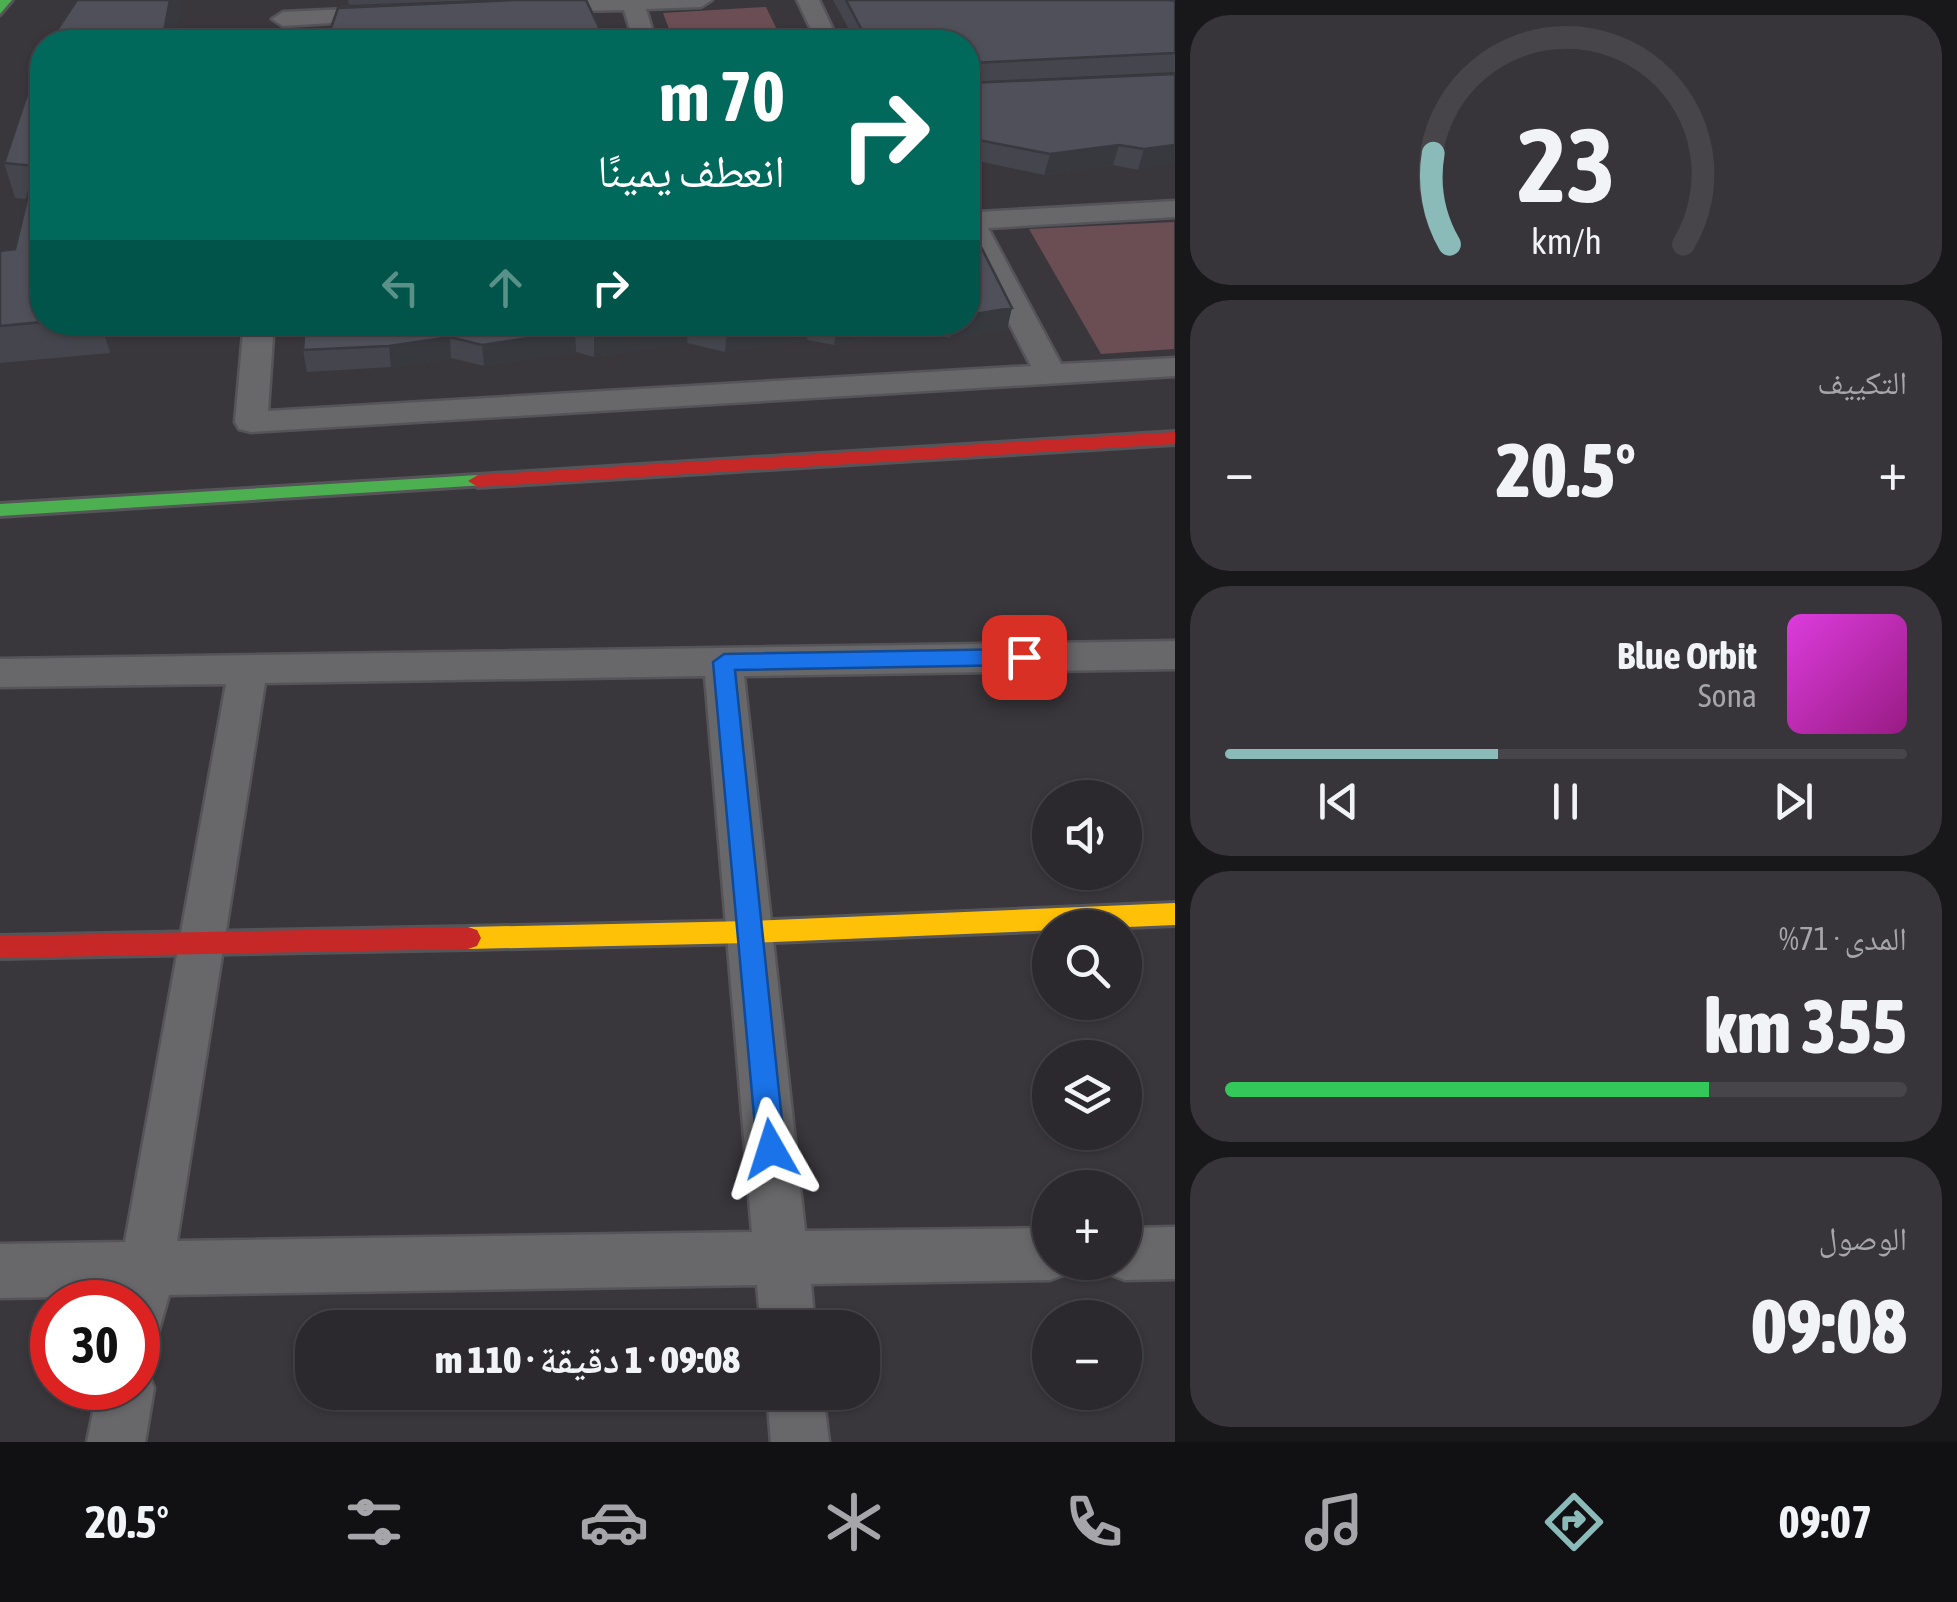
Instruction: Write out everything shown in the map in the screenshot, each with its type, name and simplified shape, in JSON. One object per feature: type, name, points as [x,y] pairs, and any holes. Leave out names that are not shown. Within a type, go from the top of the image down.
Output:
[{"type":"street","points":[[0,10],[6,0]]},
{"type":"street","points":[[516,8],[701,0]]},
{"type":"street","points":[[808,0],[822,30]]},
{"type":"street","points":[[633,3],[641,30]]},
{"type":"street","points":[[282,20],[419,13]]},
{"type":"street","points":[[980,219],[1174,209]]},
{"type":"street","points":[[980,242],[1051,375]]},
{"type":"street","points":[[258,335],[251,422],[1174,368]]},
{"type":"street","points":[[0,510],[1174,438]]},
{"type":"street","points":[[0,673],[1174,654]]},
{"type":"street","points":[[724,662],[786,1310]]},
{"type":"street","points":[[144,1280],[248,670]]},
{"type":"street","points":[[0,947],[750,932],[1174,914]]},
{"type":"street","points":[[160,1292],[781,1257],[1032,1254]]},
{"type":"street","points":[[1142,1254],[1174,1254]]},
{"type":"street","points":[[0,1271],[58,1280]]},
{"type":"street","points":[[116,1442],[122,1410]]},
{"type":"street","points":[[797,1410],[800,1442]]},
{"type":"shaded area","points":[[766,7],[777,30],[669,30],[663,13]]},
{"type":"shaded area","points":[[1174,222],[1174,349],[1101,354],[1029,229]]},
{"type":"building","points":[[77,0],[170,0],[164,30],[57,30]]},
{"type":"building","points":[[586,0],[600,30],[330,30],[338,8]]},
{"type":"building","points":[[846,0],[1175,1],[1175,53],[980,63],[980,30],[862,30]]},
{"type":"building","points":[[1175,74],[1175,145],[1144,149],[1119,145],[1050,154],[980,140],[980,83]]},
{"type":"building","points":[[30,86],[30,166],[4,163]]},
{"type":"building","points":[[30,187],[30,323],[0,326],[0,251],[15,249]]},
{"type":"building","points":[[980,245],[1012,308],[980,313]]},
{"type":"building","points":[[304,335],[548,335],[482,345],[450,337],[389,346],[303,350]]},
{"type":"traffic: fast","points":[[0,10],[6,0]]},
{"type":"traffic: fast","points":[[0,510],[478,481]]},
{"type":"traffic: slow","points":[[468,938],[750,932],[1175,914]]},
{"type":"traffic: jam","points":[[478,481],[1175,438]]},
{"type":"traffic: jam","points":[[0,947],[468,938]]},
{"type":"route","points":[[771,1149],[724,662],[1024,657]]}]
